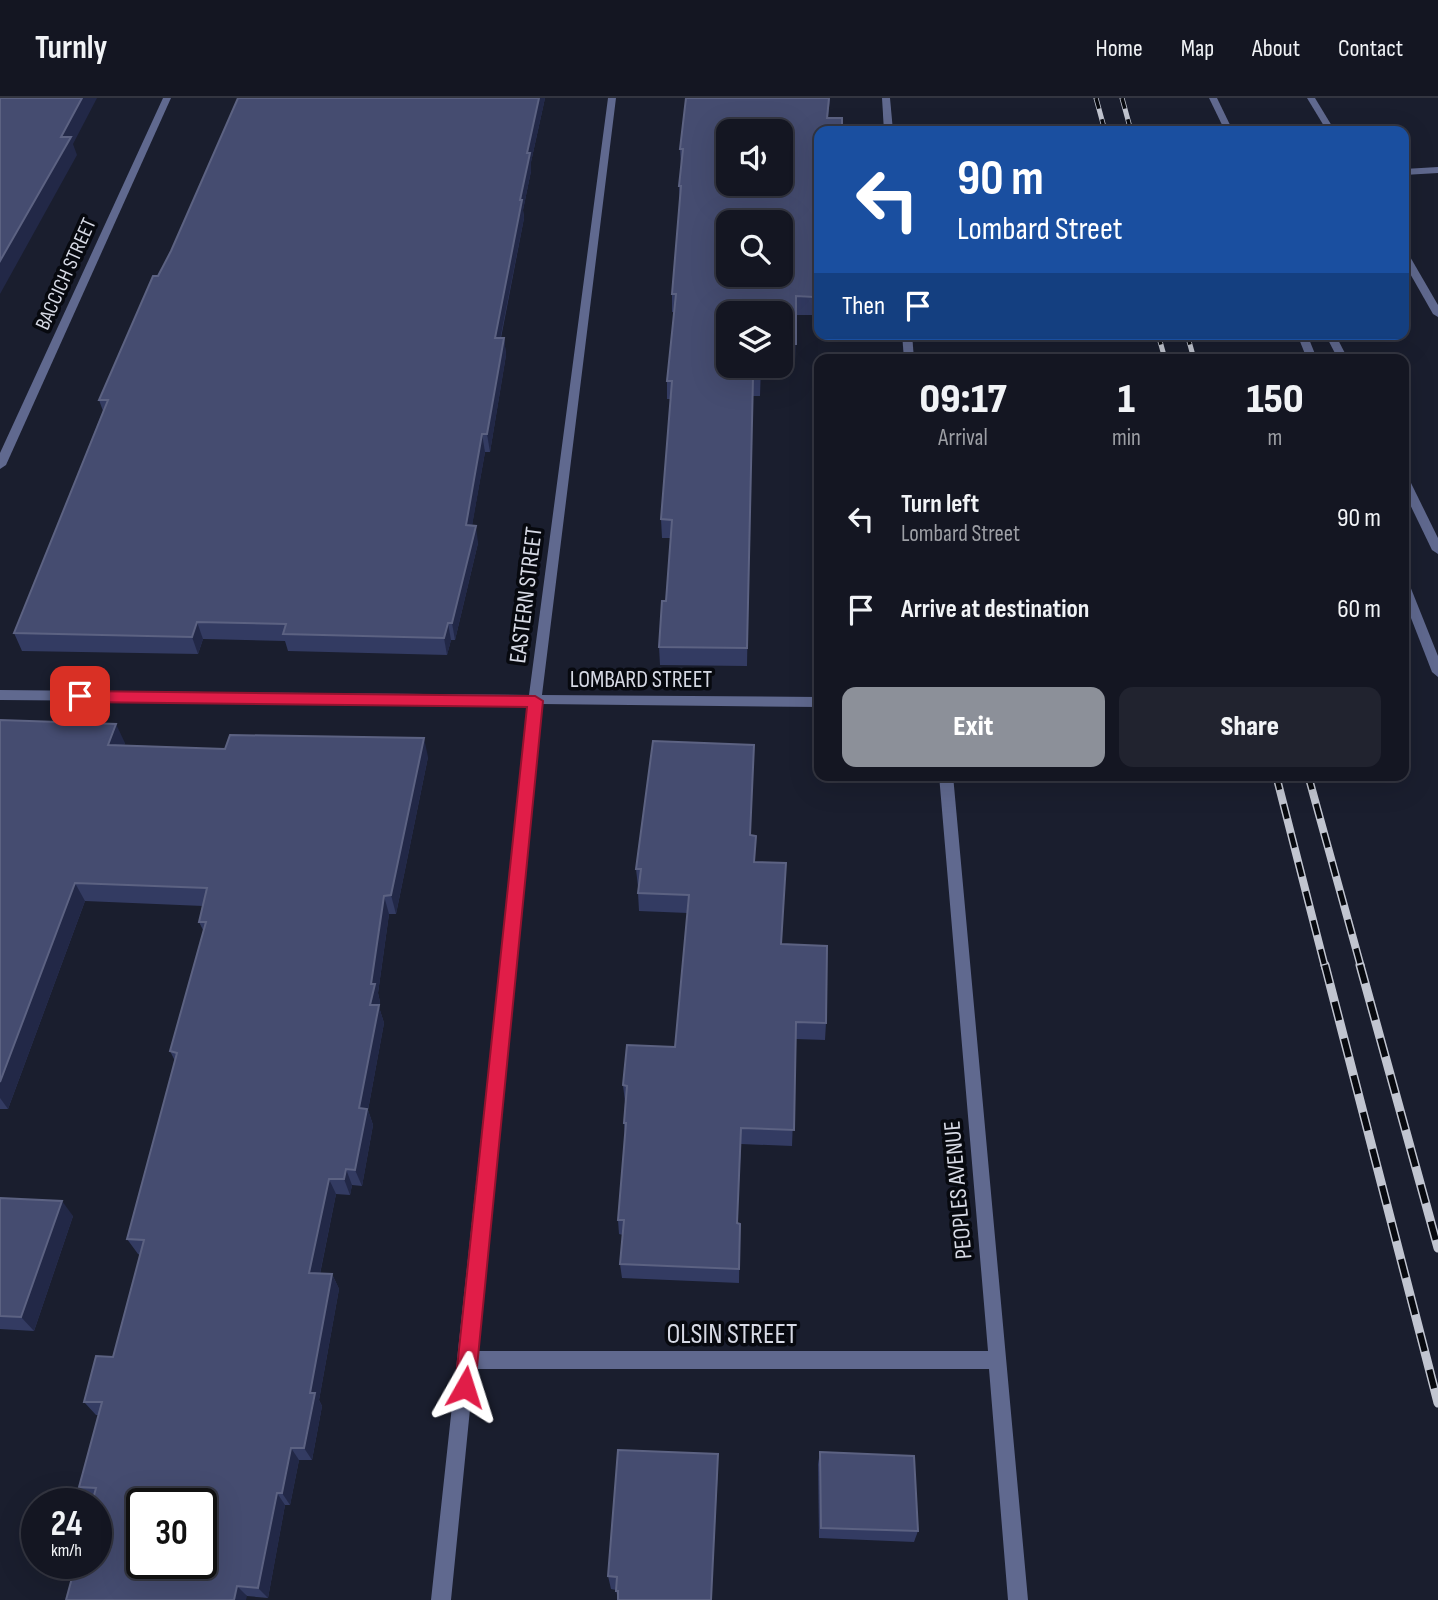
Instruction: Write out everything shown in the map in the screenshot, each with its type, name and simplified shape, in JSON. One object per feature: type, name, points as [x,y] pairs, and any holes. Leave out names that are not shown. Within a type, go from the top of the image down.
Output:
[{"type":"street","name":"BACCICH STREET","points":[[0,465],[167,98]]},
{"type":"street","name":"EASTERN STREET","points":[[441,1600],[535,701],[611,98]]},
{"type":"street","points":[[886,98],[889,126]]},
{"type":"street","points":[[1213,98],[1227,126]]},
{"type":"street","points":[[1311,98],[1328,126]]},
{"type":"street","points":[[1409,172],[1438,170]]},
{"type":"street","points":[[1409,264],[1438,314]]},
{"type":"street","points":[[1409,491],[1438,549]]},
{"type":"street","points":[[1409,599],[1438,672]]},
{"type":"street","name":"LOMBARD STREET","points":[[0,695],[814,702]]},
{"type":"street","name":"PEOPLES AVENUE","points":[[947,781],[1018,1600]]},
{"type":"street","name":"OLSIN STREET","points":[[468,1360],[997,1360]]},
{"type":"building","points":[[0,98],[82,98],[61,137],[71,137],[0,261]]},
{"type":"building","points":[[238,98],[539,98],[495,338],[504,338],[487,434],[482,434],[466,525],[476,526],[452,623],[448,623],[444,638],[283,634],[286,624],[197,622],[192,637],[14,633],[108,400],[99,400],[153,276],[158,276],[171,251]]},
{"type":"building","points":[[686,98],[829,98],[827,118],[842,118],[842,126],[814,126],[814,297],[796,296],[796,344],[793,344],[793,301],[716,301],[716,378],[753,378],[747,648],[659,647],[662,601],[666,601],[672,520],[661,519],[672,381],[667,381],[676,294],[672,294]]},
{"type":"building","points":[[0,720],[116,724],[108,745],[225,749],[230,735],[424,738],[391,895],[384,896],[371,984],[375,984],[370,1005],[379,1005],[359,1108],[367,1109],[355,1170],[346,1169],[344,1179],[329,1179],[309,1273],[332,1274],[310,1393],[315,1393],[304,1448],[291,1448],[282,1493],[277,1493],[258,1588],[237,1586],[234,1600],[66,1600],[72,1579],[112,1579],[112,1488],[79,1487],[102,1402],[84,1402],[96,1356],[113,1357],[144,1240],[127,1239],[177,1053],[170,1051],[206,922],[199,922],[207,888],[75,883],[0,1082]]},
{"type":"building","points":[[653,741],[754,745],[750,835],[756,836],[754,862],[786,863],[781,944],[827,946],[826,1023],[796,1022],[794,1130],[741,1128],[737,1223],[740,1224],[739,1269],[620,1264],[624,1220],[618,1220],[626,1123],[627,1086],[623,1085],[627,1045],[675,1047],[689,895],[638,893],[641,869],[636,869]]},
{"type":"building","points":[[0,1198],[62,1201],[21,1317],[0,1316]]},
{"type":"building","points":[[618,1450],[718,1454],[711,1600],[618,1600],[617,1577],[608,1576]]},
{"type":"building","points":[[820,1452],[914,1456],[918,1531],[821,1528]]},
{"type":"railway","points":[[1096,98],[1104,126]]},
{"type":"railway","points":[[1122,98],[1130,126]]},
{"type":"railway","points":[[1160,340],[1164,354]]},
{"type":"railway","points":[[1189,340],[1193,354]]},
{"type":"railway","points":[[1278,781],[1325,967]]},
{"type":"railway","points":[[1310,781],[1361,967]]},
{"type":"railway","points":[[1325,965],[1438,1403]]},
{"type":"railway","points":[[1360,965],[1438,1248]]},
{"type":"route","points":[[80,696],[535,701],[465,1387]]}]
